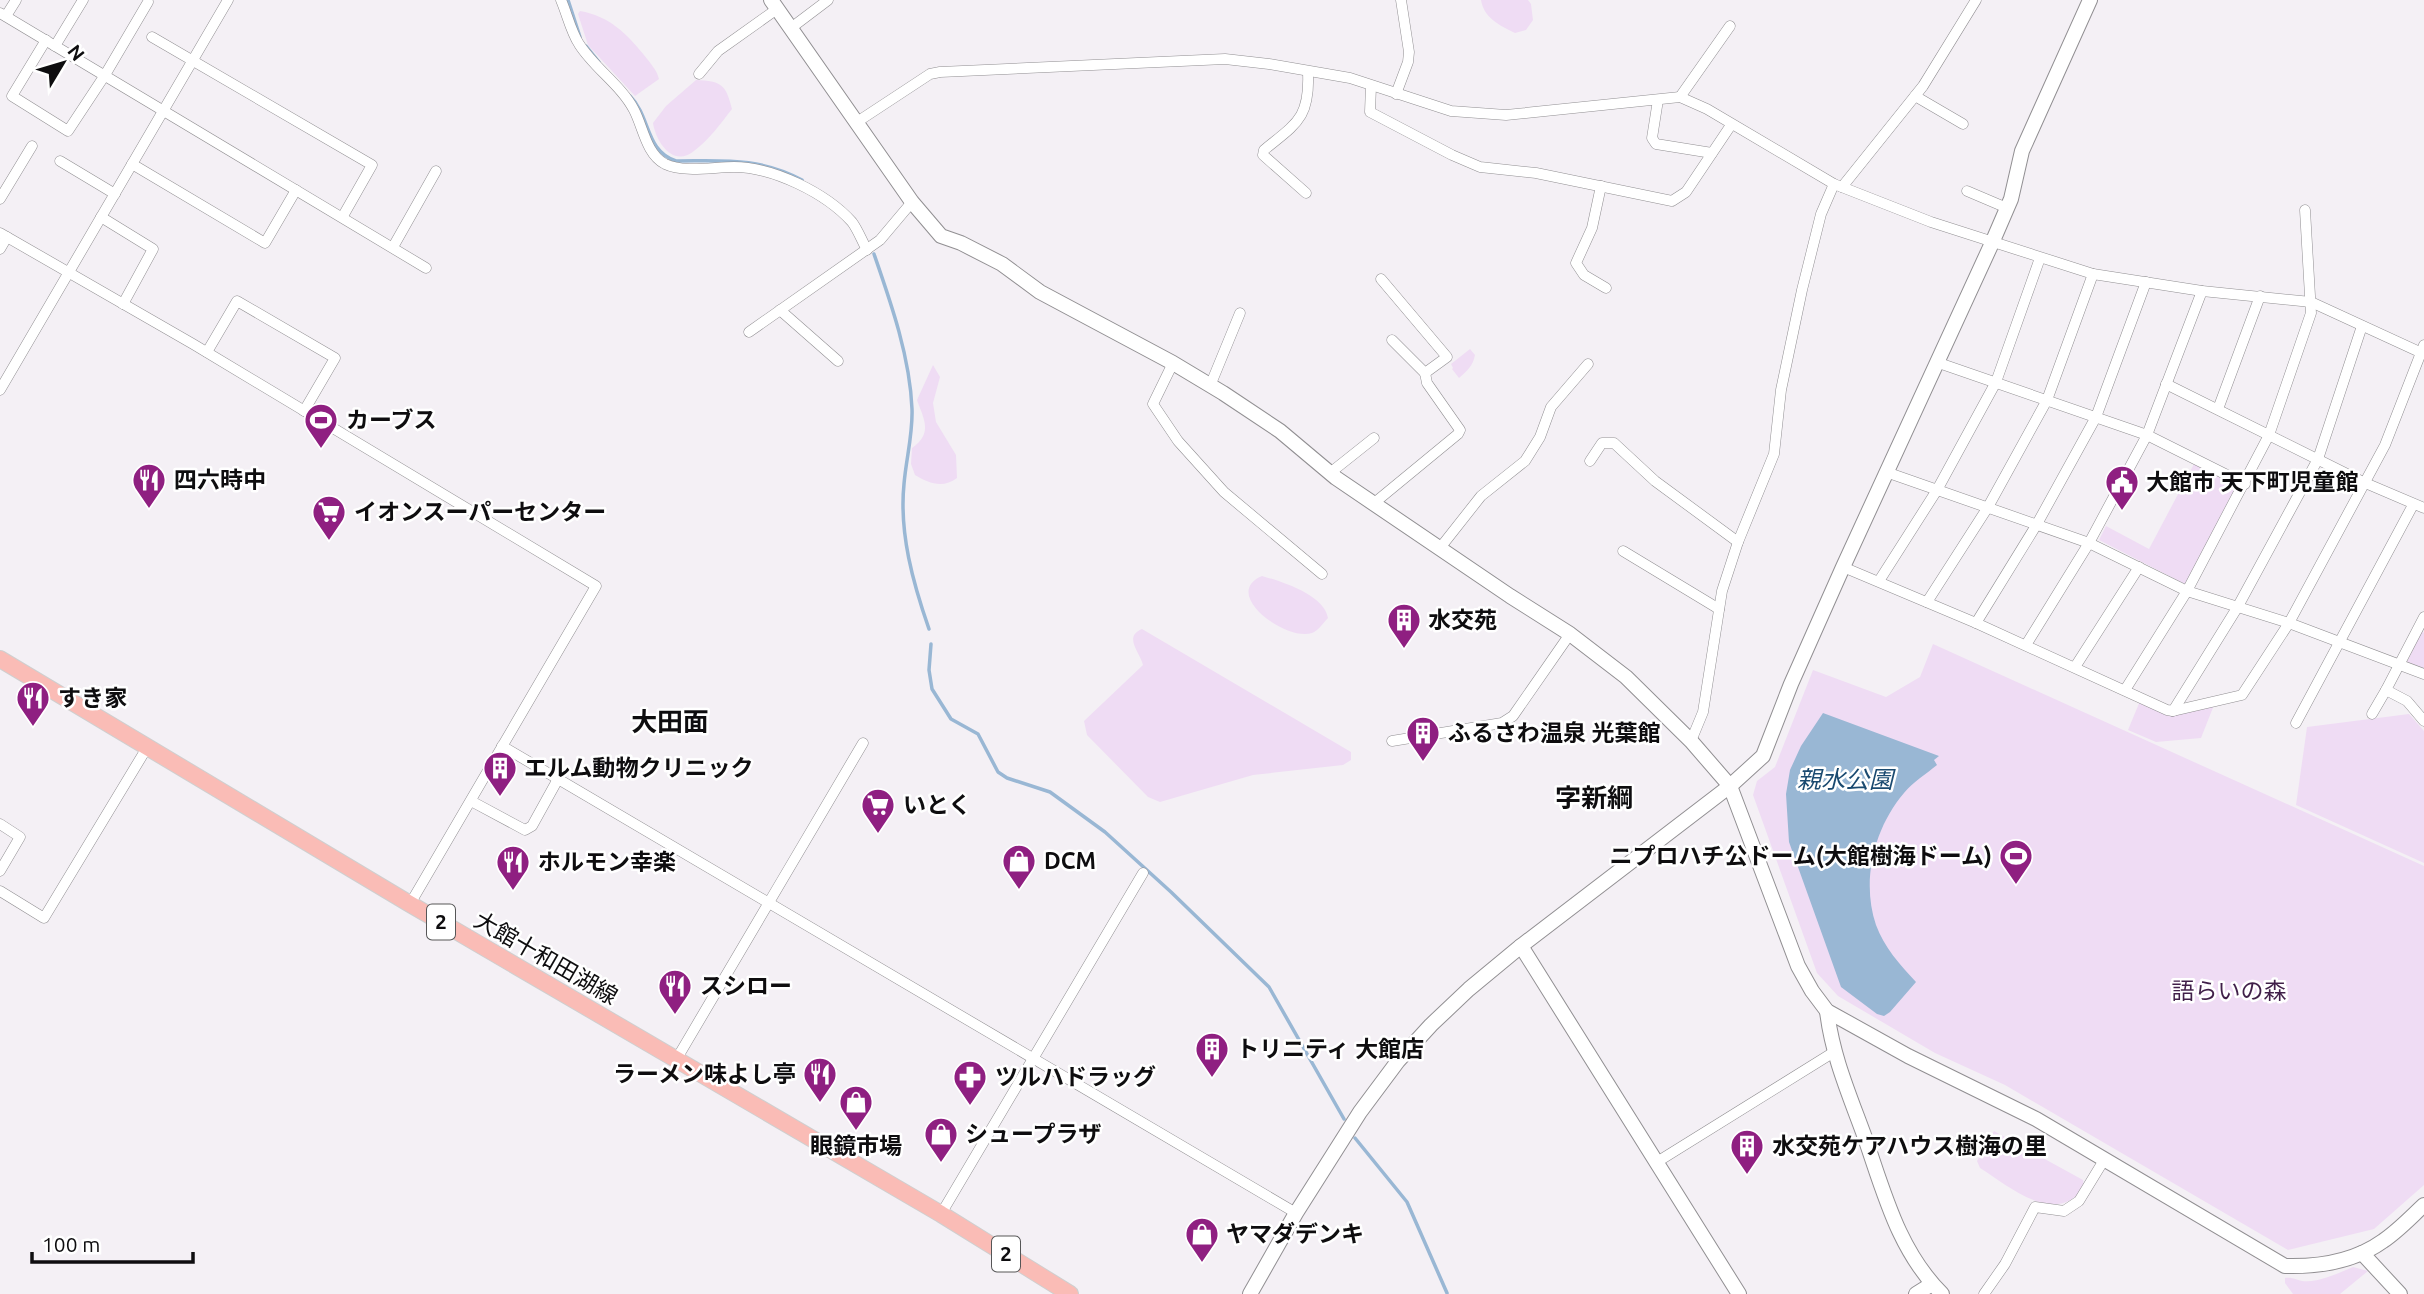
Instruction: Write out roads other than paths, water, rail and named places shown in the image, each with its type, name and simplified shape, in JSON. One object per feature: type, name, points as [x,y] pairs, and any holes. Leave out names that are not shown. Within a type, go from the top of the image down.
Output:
[{"type":"main road","name":"大館十和田湖線","points":[[0,659],[410,904],[941,1214],[1070,1294]]},
{"type":"street","points":[[16,0],[3,15],[426,268]]},
{"type":"street","points":[[55,46],[83,0]]},
{"type":"street","points":[[0,390],[228,0]]},
{"type":"street","points":[[561,0],[579,44],[633,107],[656,158],[667,165],[680,168],[739,167],[765,171],[791,180],[842,213],[853,224],[867,250]]},
{"type":"street","points":[[791,28],[828,0]]},
{"type":"street","points":[[1396,94],[1409,52],[1401,0]]},
{"type":"street","points":[[1690,741],[1703,712],[1722,590],[1738,542],[1774,454],[1781,390],[1821,214],[1838,185],[1915,96],[1976,0]]},
{"type":"street","points":[[1250,1294],[1296,1213],[1360,1112],[1398,1062],[1469,989],[1730,786],[1762,756],[1843,567],[1992,243],[2007,208],[2022,151],[2090,0]]},
{"type":"street","points":[[46,40],[12,96],[68,131],[148,2]]},
{"type":"street","points":[[699,74],[718,51],[774,4],[912,202],[941,236],[1002,264],[1040,292],[1173,363],[1280,431],[1330,473],[1373,504],[1570,634],[1626,677],[1690,741],[1730,786],[1798,966],[1827,1011],[1908,1056],[2036,1119],[2285,1266],[2315,1267],[2362,1254],[2385,1240],[2424,1205]]},
{"type":"street","points":[[1679,97],[1730,26]]},
{"type":"street","points":[[152,37],[372,165],[343,216]]},
{"type":"street","points":[[857,122],[930,74],[940,72],[1225,59],[1350,78],[1451,111],[1506,115],[1679,97],[1699,105],[1838,185],[1992,243],[2093,274],[2203,291],[2311,302],[2423,350],[2385,445],[2289,623],[2242,695],[2173,711],[1843,567]]},
{"type":"street","points":[[1306,193],[1263,155],[1264,150],[1290,131],[1306,109],[1309,96],[1308,72]]},
{"type":"street","points":[[1371,86],[1370,113],[1480,167],[1536,173],[1672,201],[1686,192],[1731,125]]},
{"type":"street","points":[[1915,96],[1963,124]]},
{"type":"street","points":[[1658,100],[1652,138],[1656,144],[1712,153]]},
{"type":"street","points":[[0,199],[32,146]]},
{"type":"street","points":[[60,161],[115,194]]},
{"type":"street","points":[[132,164],[265,243],[296,190]]},
{"type":"street","points":[[393,247],[436,171]]},
{"type":"street","points":[[1601,186],[1592,228],[1576,264],[1584,275],[1606,288]]},
{"type":"street","points":[[1967,191],[2007,208]]},
{"type":"street","points":[[749,332],[880,240],[912,202]]},
{"type":"street","points":[[2124,690],[2186,591],[2269,435],[2311,313],[2305,210]]},
{"type":"street","points":[[101,217],[153,249],[123,304]]},
{"type":"street","points":[[0,249],[3,235],[207,352],[596,586],[410,904]]},
{"type":"street","points":[[1879,581],[1937,490],[1996,383],[2040,258]]},
{"type":"street","points":[[1927,602],[1988,507],[2047,400],[2093,274]]},
{"type":"street","points":[[1381,279],[1447,357],[1425,373]]},
{"type":"street","points":[[1976,623],[2037,524],[2096,417],[2146,282]]},
{"type":"street","points":[[2026,645],[2089,543],[2147,435],[2203,291]]},
{"type":"street","points":[[2218,410],[2260,296]]},
{"type":"street","points":[[207,352],[237,301],[335,358],[304,411]]},
{"type":"street","points":[[780,310],[838,361]]},
{"type":"street","points":[[1210,386],[1240,313]]},
{"type":"street","points":[[2173,711],[2237,608],[2318,459],[2362,326]]},
{"type":"street","points":[[1373,504],[1460,430],[1427,383],[1425,373],[1392,340]]},
{"type":"street","points":[[1936,362],[2147,435],[2245,484]]},
{"type":"street","points":[[1173,363],[1153,404],[1178,441],[1224,492],[1322,574]]},
{"type":"street","points":[[1440,548],[1481,496],[1525,461],[1540,436],[1551,407],[1588,363]]},
{"type":"street","points":[[2166,384],[2419,507],[2339,642],[2296,723]]},
{"type":"street","points":[[1330,473],[1374,438]]},
{"type":"street","points":[[1590,461],[1602,443],[1614,443],[1655,481],[1738,542]]},
{"type":"street","points":[[1886,472],[2089,543],[2186,591],[2289,623],[2424,674]]},
{"type":"street","points":[[1623,551],[1719,609]]},
{"type":"street","points":[[2075,667],[2139,567]]},
{"type":"street","points":[[2372,714],[2424,617]]},
{"type":"street","points":[[1392,741],[1502,723],[1513,716],[1570,634]]},
{"type":"street","points":[[2386,690],[2407,701],[2424,721]]},
{"type":"street","points":[[676,1060],[863,743]]},
{"type":"street","points":[[0,891],[44,918],[148,746]]},
{"type":"street","points":[[502,746],[1296,1213]]},
{"type":"street","points":[[471,801],[525,831],[532,826],[558,779]]},
{"type":"street","points":[[0,824],[20,837],[0,871]]},
{"type":"street","points":[[941,1214],[1143,873]]},
{"type":"street","points":[[1521,946],[1739,1294]]},
{"type":"street","points":[[1827,1011],[1834,1052],[1899,1235],[1937,1289],[1916,1294]]},
{"type":"street","points":[[1657,1163],[1834,1052]]},
{"type":"street","points":[[1984,1294],[2006,1264],[2035,1207],[2064,1211],[2079,1201],[2104,1160]]},
{"type":"street","points":[[2362,1254],[2400,1294]]},
{"type":"water","name":"親水公園","points":[[1823,713],[1939,756],[1934,760],[1937,765],[1911,785],[1894,807],[1885,822],[1873,856],[1870,891],[1876,925],[1888,948],[1916,982],[1884,1016],[1877,1014],[1841,987],[1789,842],[1786,794],[1790,770],[1801,746]]},
{"type":"waterway","points":[[568,0],[580,37]]},
{"type":"waterway","points":[[586,46],[599,62]]},
{"type":"waterway","points":[[630,96],[637,104],[653,142],[666,156],[676,161],[756,164],[802,180]]},
{"type":"waterway","points":[[874,254],[893,311],[908,370],[912,418],[904,484],[905,539],[929,629]]},
{"type":"waterway","points":[[931,644],[929,670],[932,689],[951,719],[978,734],[998,772],[1007,778],[1050,792],[1105,832],[1269,987],[1344,1119]]},
{"type":"waterway","points":[[1355,1138],[1407,1202],[1447,1293]]},
{"type":"place","name":"カーブス","points":[[321,450]]},
{"type":"place","name":"四六時中","points":[[149,510]]},
{"type":"place","name":"大館市 天下町児童館","points":[[2122,512]]},
{"type":"place","name":"イオンスーパーセンター","points":[[329,542]]},
{"type":"place","name":"水交苑","points":[[1404,650]]},
{"type":"place","name":"すき家","points":[[33,728]]},
{"type":"place","name":"ふるさわ温泉 光葉館","points":[[1423,763]]},
{"type":"place","name":"エルム動物クリニック","points":[[500,798]]},
{"type":"place","name":"いとく","points":[[878,835]]},
{"type":"place","name":"ニプロハチ公ドーム(大館樹海ドーム)","points":[[2016,886]]},
{"type":"place","name":"DCM","points":[[1019,891]]},
{"type":"place","name":"ホルモン幸楽","points":[[513,892]]},
{"type":"place","name":"スシロー","points":[[675,1016]]},
{"type":"place","name":"トリニティ 大館店","points":[[1212,1079]]},
{"type":"place","name":"ラーメン味よし亭","points":[[820,1104]]},
{"type":"place","name":"ツルハドラッグ","points":[[970,1107]]},
{"type":"place","name":"眼鏡市場","points":[[856,1132]]},
{"type":"place","name":"シュープラザ","points":[[941,1164]]},
{"type":"place","name":"水交苑ケアハウス樹海の里","points":[[1747,1176]]},
{"type":"place","name":"ヤマダデンキ","points":[[1202,1264]]},
{"type":"district","name":"大田面","points":[[670,722]]},
{"type":"district","name":"字新綱","points":[[1594,798]]},
{"type":"park label","name":"語らいの森","points":[[2229,991]]}]
